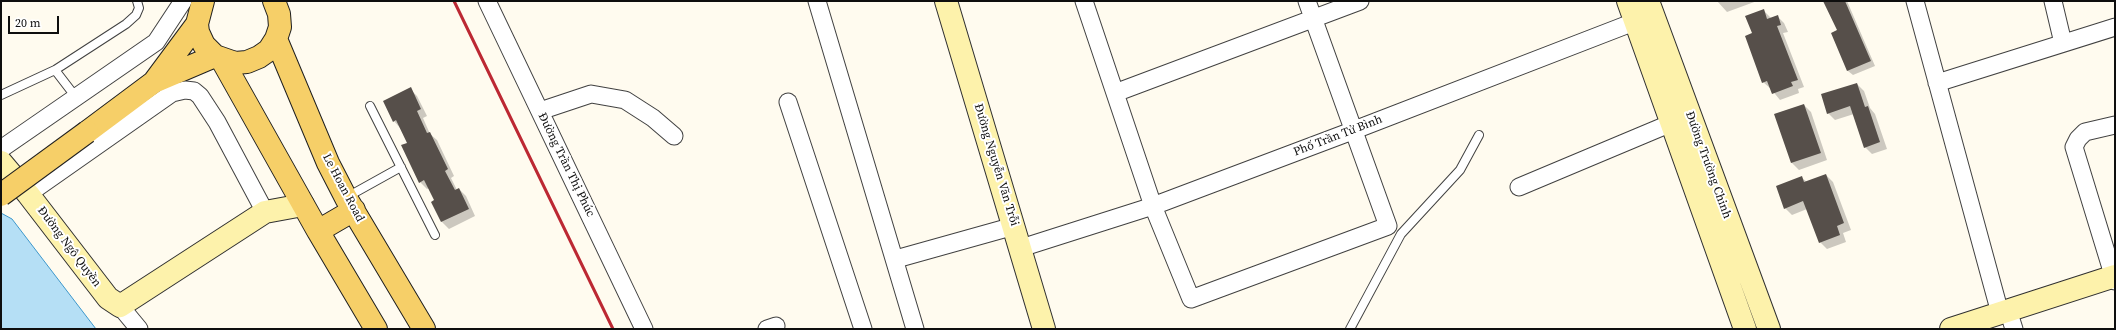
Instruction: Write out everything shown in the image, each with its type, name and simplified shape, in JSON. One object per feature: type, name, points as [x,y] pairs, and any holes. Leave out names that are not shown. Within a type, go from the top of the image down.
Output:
[{"type":"main road","points":[[1,195],[154,82],[218,58],[235,63],[247,62],[259,57],[269,50],[276,39],[280,27],[279,14],[274,1]]},
{"type":"main road","points":[[196,11],[198,32],[204,45],[218,58],[376,329]]},
{"type":"main road","points":[[154,82],[196,11]]},
{"type":"main road","name":"Le Hoan Road","points":[[276,39],[328,163],[350,204],[424,329]]},
{"type":"main road","points":[[318,231],[350,204]]},
{"type":"street","points":[[1,149],[75,96],[156,42],[183,1]]},
{"type":"street","name":"Đường Trần Thị Phúc","points":[[487,1],[644,329]]},
{"type":"street","points":[[817,1],[896,259],[915,329]]},
{"type":"street","name":"Đường Nguyễn Văn Trỗi","points":[[946,1],[1044,329]]},
{"type":"street","points":[[1084,1],[1153,206],[1191,299],[1394,230],[1352,131],[1306,1]]},
{"type":"street","points":[[1115,93],[1360,1]]},
{"type":"street","points":[[1915,1],[1937,83],[2007,317]]},
{"type":"street","points":[[2052,1],[2063,43]]},
{"type":"street","name":"Đường Trường Chinh","points":[[1641,9],[1680,119],[1717,252],[1745,329]]},
{"type":"street","name":"Phố Trần Tử Bình","points":[[1021,248],[1153,206],[1352,131],[1641,9]]},
{"type":"street","points":[[1937,83],[2115,27]]},
{"type":"street","points":[[28,194],[172,93],[185,90],[194,91],[200,96],[217,122],[265,212]]},
{"type":"street","points":[[540,111],[591,94],[625,100],[653,118],[674,136]]},
{"type":"street","points":[[788,102],[863,329]]},
{"type":"street","points":[[1519,187],[1680,119]]},
{"type":"street","name":"Đường Trường Chinh","points":[[1680,119],[1738,245],[1769,329]]},
{"type":"street","points":[[1951,329],[2007,317],[2114,278],[2074,147],[2078,138],[2085,132],[2115,125]]},
{"type":"street","name":"Đường Ngô Quyền","points":[[1,162],[28,194],[108,298],[120,306],[139,329]]},
{"type":"street","points":[[120,306],[265,212],[303,206]]},
{"type":"street","points":[[896,259],[1014,226]]},
{"type":"street","points":[[1717,252],[1738,245]]},
{"type":"lane","points":[[1,95],[55,70],[126,24],[136,15],[139,8],[137,1]]},
{"type":"lane","points":[[55,70],[75,96]]},
{"type":"lane","points":[[370,106],[434,235]]},
{"type":"lane","points":[[1350,329],[1394,230],[1460,170],[1479,135]]},
{"type":"lane","points":[[350,204],[401,167]]},
{"type":"water","points":[[1,213],[12,219],[96,329],[1,329]]},
{"type":"building","points":[[1823,1],[1845,1],[1871,61],[1847,71],[1831,33],[1837,30]]},
{"type":"building","points":[[1764,9],[1767,19],[1778,15],[1781,25],[1777,26],[1798,80],[1791,82],[1793,86],[1772,94],[1767,81],[1762,83],[1745,36],[1752,33],[1745,16]]},
{"type":"building","points":[[1857,83],[1865,107],[1868,106],[1880,142],[1864,148],[1850,106],[1827,114],[1821,94]]},
{"type":"building","points":[[411,87],[421,109],[417,111],[427,133],[430,132],[448,169],[445,171],[455,190],[459,188],[469,209],[441,222],[431,202],[434,200],[424,180],[419,183],[401,145],[407,143],[396,120],[393,122],[383,101]]},
{"type":"building","points":[[1804,104],[1821,153],[1791,163],[1774,114]]},
{"type":"building","points":[[1826,174],[1844,223],[1837,226],[1840,235],[1819,243],[1803,201],[1784,209],[1776,186],[1802,176],[1804,182]]},
{"type":"railway","points":[[454,1],[613,329]]}]
